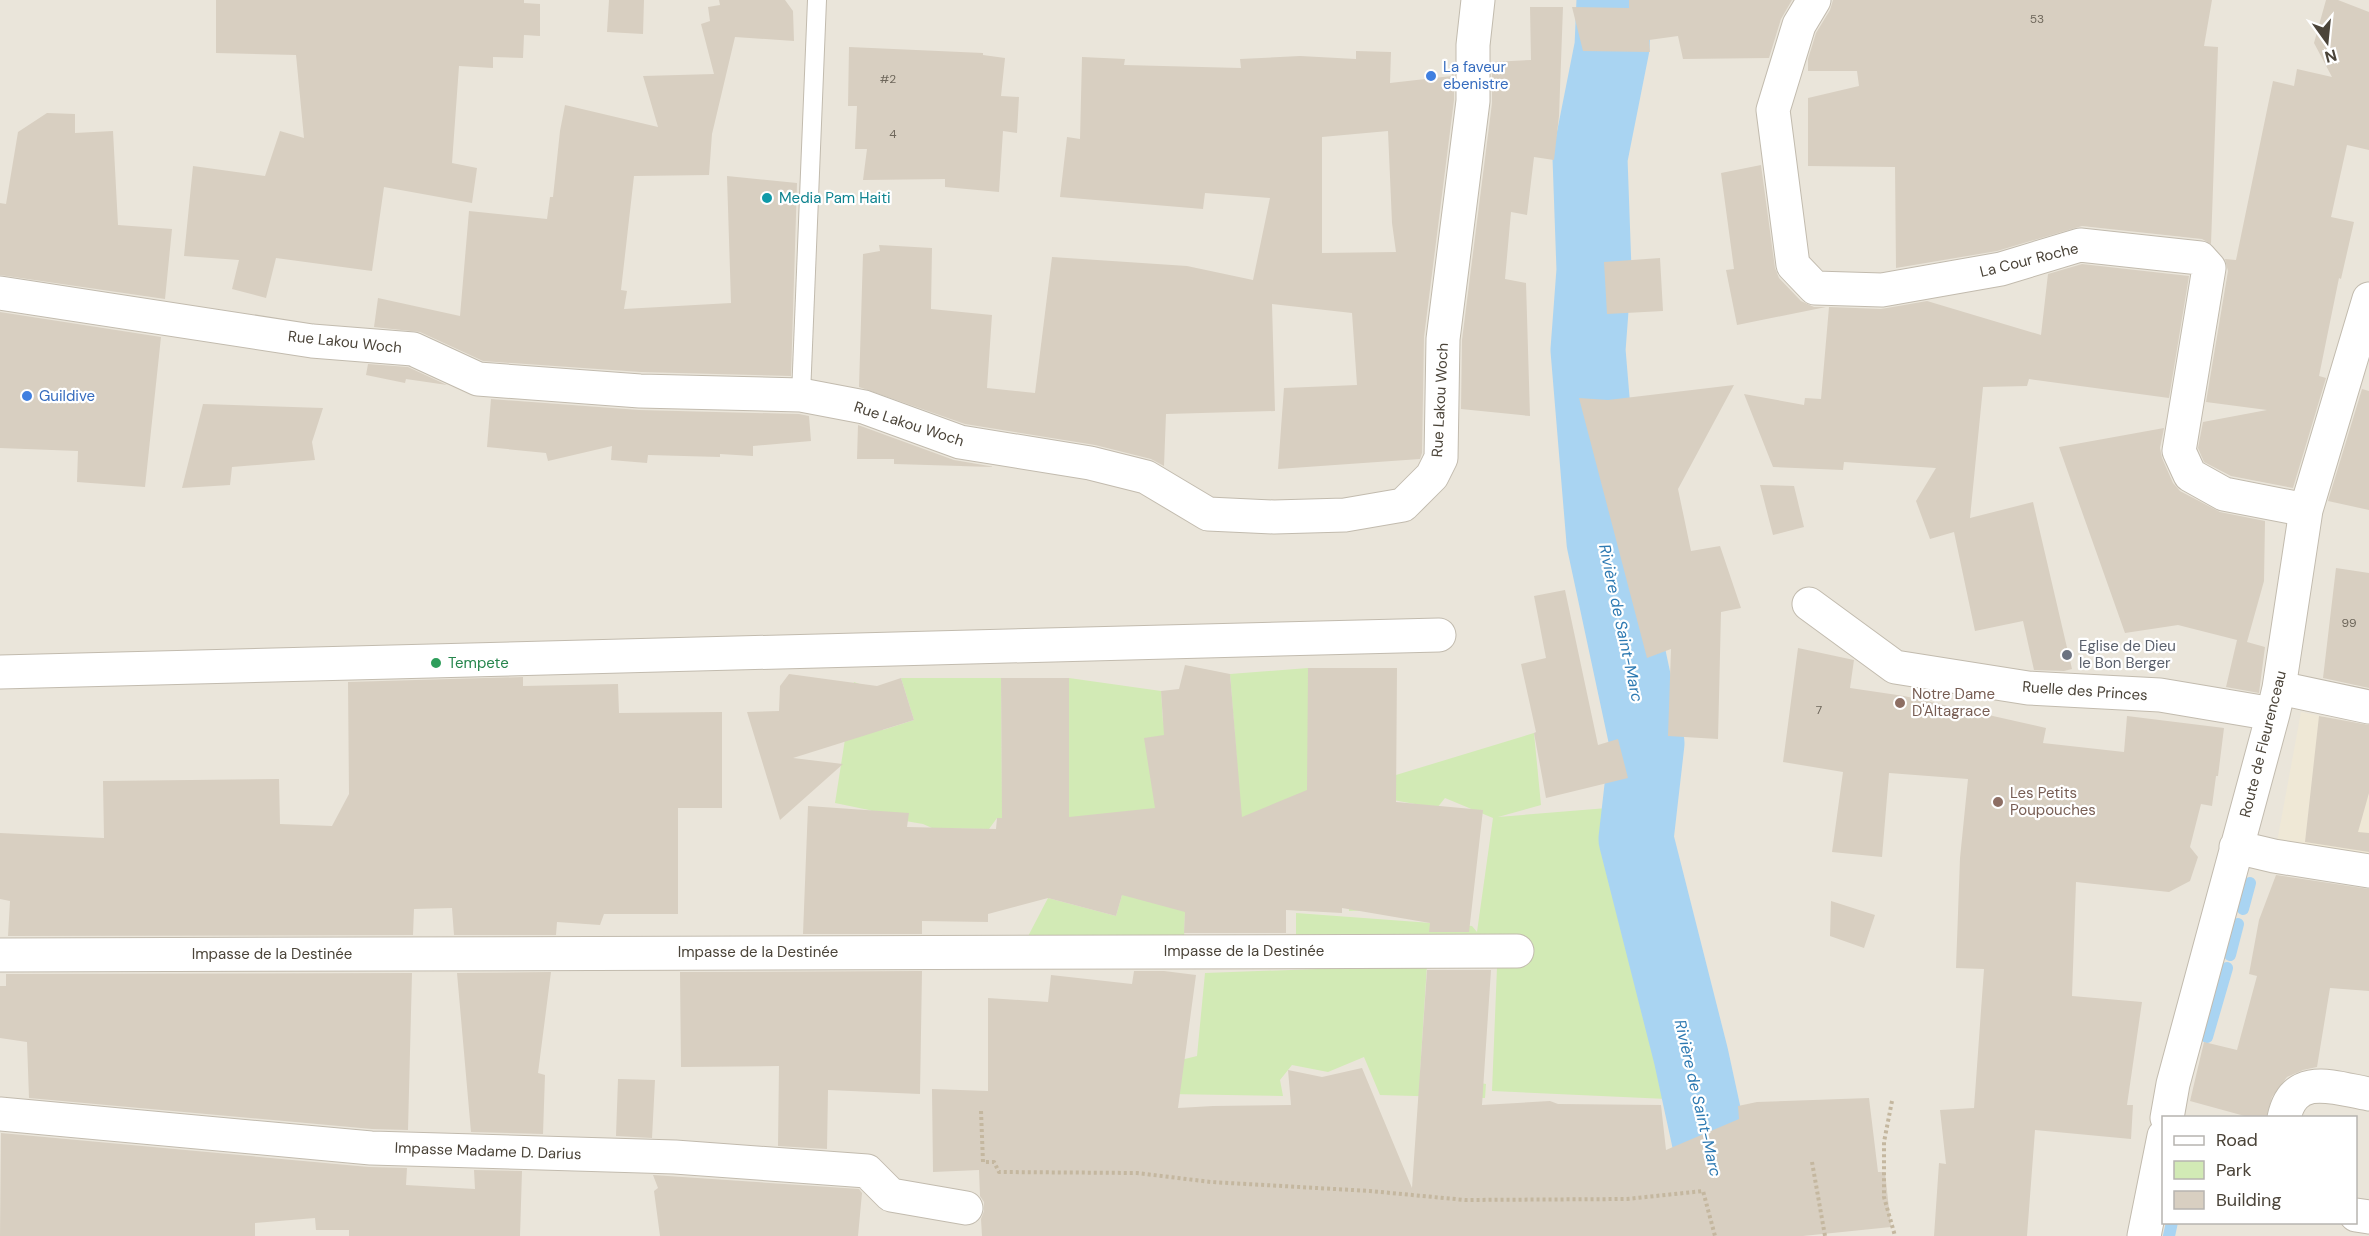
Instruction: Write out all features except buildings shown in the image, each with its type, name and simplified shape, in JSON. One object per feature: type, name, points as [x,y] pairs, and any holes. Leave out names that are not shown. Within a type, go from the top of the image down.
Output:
[{"type":"street","name":"Rue Lakou Woch","points":[[0,293],[312,341],[413,349],[478,379],[640,391],[801,395],[864,407],[960,442],[1090,463],[1146,477],[1208,514],[1274,517],[1346,515],[1403,505],[1432,476],[1441,458],[1443,339],[1473,101],[1473,45],[1478,0]]},
{"type":"street","name":"La Cour Roche","points":[[1814,0],[1799,25],[1773,110],[1793,265],[1815,288],[1882,290],[2001,269],[2080,245],[2200,258],[2209,268],[2179,451],[2190,475],[2224,494],[2306,510]]},
{"type":"street","name":"Route de Fleurenceau","points":[[2167,1116],[2276,701],[2306,510],[2369,300]]},
{"type":"street","name":"Ruelle des Princes","points":[[1809,604],[1895,667],[2028,688],[2369,707]]},
{"type":"street","points":[[0,672],[1440,634]]},
{"type":"street","points":[[2236,847],[2274,856],[2369,871]]},
{"type":"street","name":"Impasse de la Destinée","points":[[0,955],[1517,951]]},
{"type":"street","points":[[2284,1116],[2287,1103],[2296,1093],[2308,1087],[2322,1086],[2369,1094]]},
{"type":"street","name":"Impasse Madame D. Darius","points":[[0,1114],[371,1148],[675,1157],[867,1171],[891,1195],[966,1208]]},
{"type":"street","points":[[2144,1236],[2160,1177],[2162,1150]]},
{"type":"lane","points":[[801,395],[817,0]]},
{"type":"path","points":[[1892,1101],[1884,1142],[1884,1197],[1895,1236]]},
{"type":"path","points":[[981,1111],[983,1162],[994,1162],[999,1172],[1137,1173],[1211,1182],[1370,1191],[1465,1200],[1627,1199],[1702,1191],[1715,1236]]},
{"type":"path","points":[[1812,1162],[1825,1236]]},
{"type":"shaded area","points":[[0,0],[2369,0],[2369,1236],[0,1236]]},
{"type":"shaded area","points":[[2301,712],[2369,726],[2369,859],[2277,842]]},
{"type":"green space","points":[[1308,668],[1314,773],[1396,775],[1534,733],[1541,805],[1498,817],[1632,806],[1627,840],[1689,1100],[1492,1091],[1497,967],[1528,948],[1480,934],[1296,943],[1296,913],[1472,926],[1477,932],[1493,818],[1445,798],[1437,808],[1393,800],[1376,910],[1349,911],[1350,807],[1308,809],[1302,911],[1286,909],[1187,852],[1184,941],[1024,944],[1048,898],[1116,916],[1122,895],[1055,822],[997,818],[989,829],[932,828],[835,803],[854,682],[870,688],[883,730],[914,720],[901,678],[1001,678],[1002,802],[1069,802],[1069,678],[1161,691],[1163,722],[1190,734],[1239,789],[1230,674]]},
{"type":"green space","points":[[1427,965],[1420,1073],[1486,1084],[1485,1098],[1380,1095],[1364,1057],[1328,1072],[1292,1065],[1280,1080],[1283,1096],[1051,1092],[1197,1056],[1205,973]]},
{"type":"waterway","name":"Rivière de Saint-Marc","points":[[1614,0],[1612,47],[1590,158],[1594,270],[1588,350],[1604,542],[1647,743],[1636,839],[1691,1056],[1730,1236]]},
{"type":"waterway","points":[[2243,909],[2250,883]]},
{"type":"waterway","points":[[2230,955],[2238,924]]},
{"type":"waterway","points":[[2207,1037],[2227,968]]},
{"type":"waterway","points":[[2169,1236],[2172,1224]]},
{"type":"place","name":"La faveur ebenistre","points":[[1431,76]]},
{"type":"place","name":"Media Pam Haiti","points":[[767,198]]},
{"type":"place","name":"Guildive","points":[[27,396]]},
{"type":"place","name":"Eglise de Dieu le Bon Berger","points":[[2067,655]]},
{"type":"place","name":"Tempete","points":[[436,663]]},
{"type":"place","name":"Notre Dame D'Altagrace","points":[[1900,703]]},
{"type":"place","name":"Les Petits Poupouches","points":[[1998,802]]}]
